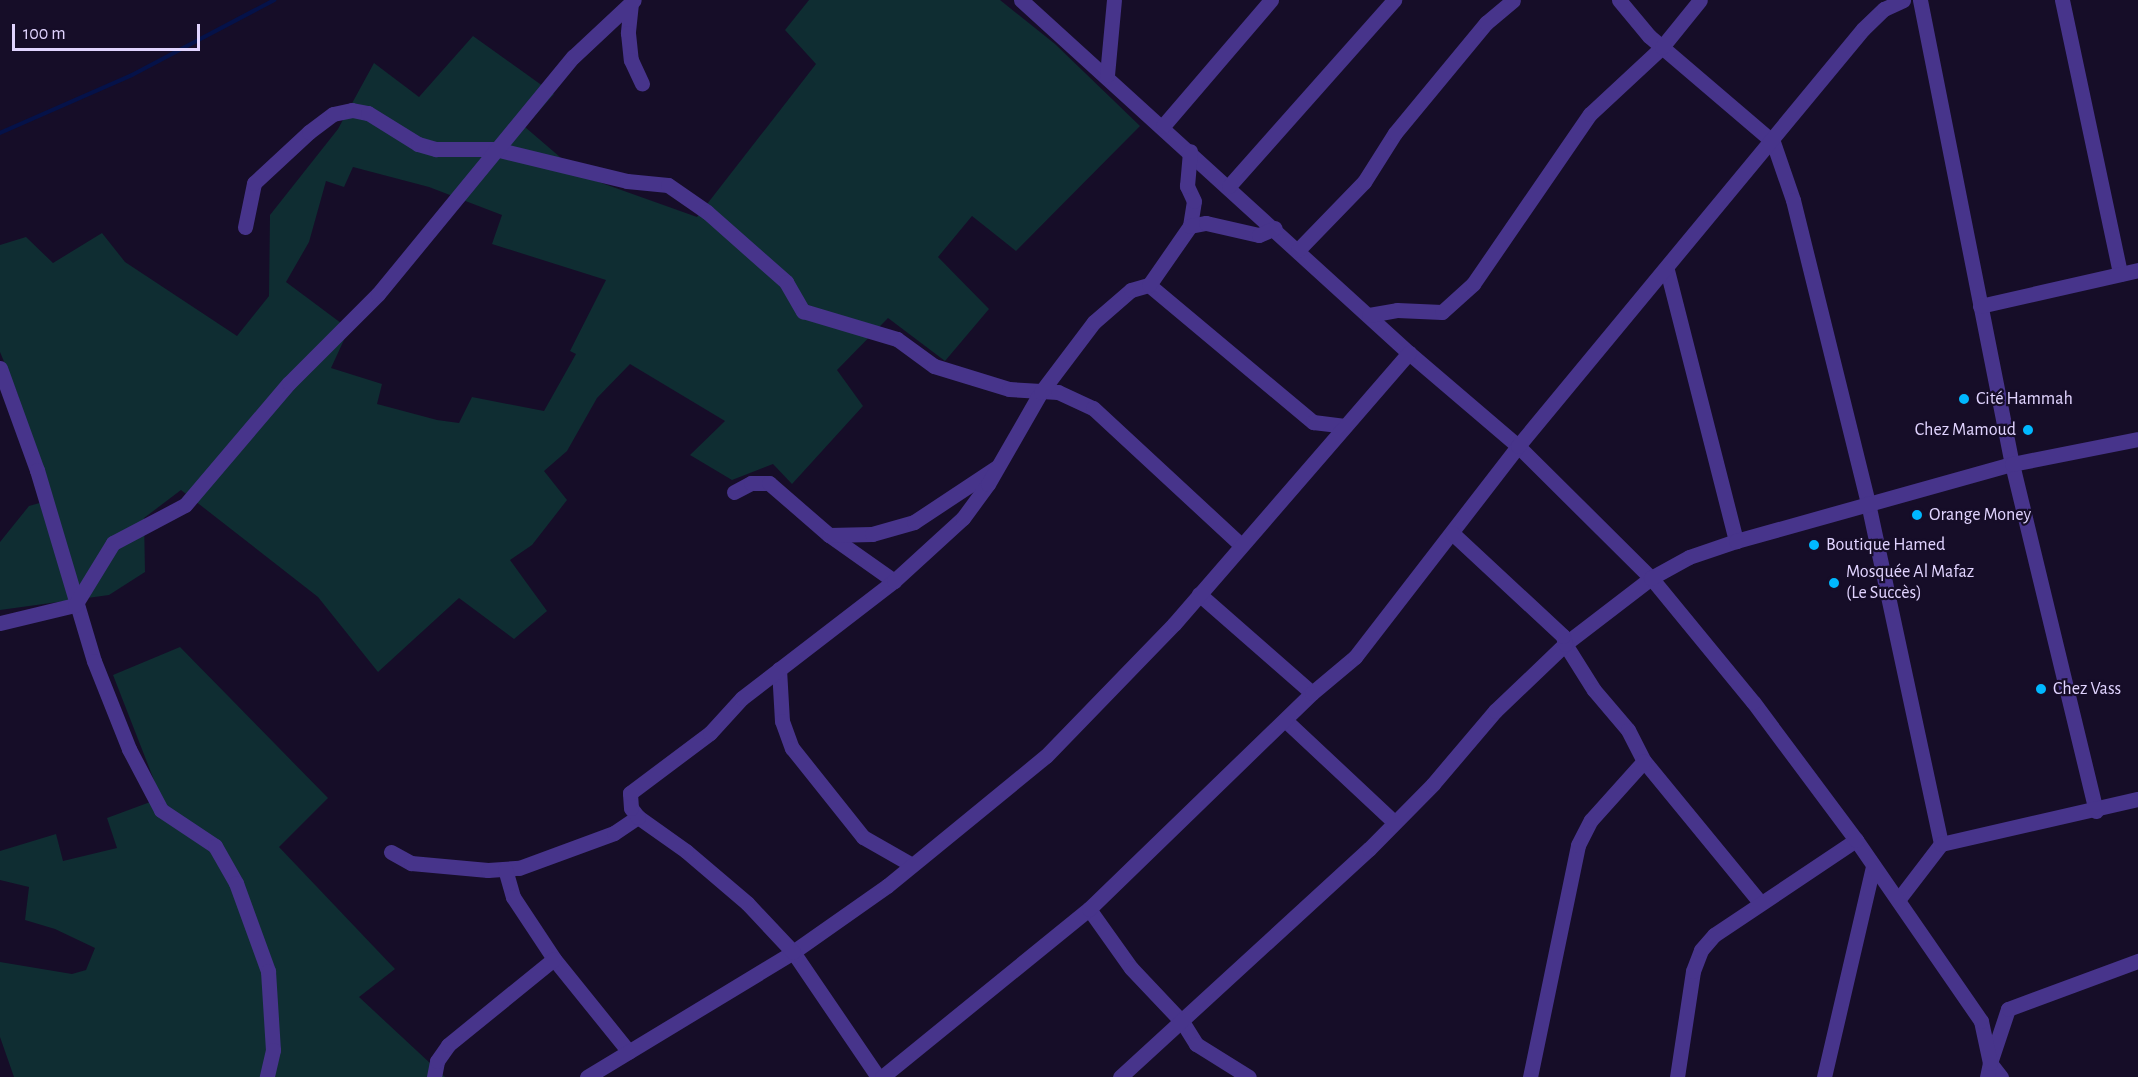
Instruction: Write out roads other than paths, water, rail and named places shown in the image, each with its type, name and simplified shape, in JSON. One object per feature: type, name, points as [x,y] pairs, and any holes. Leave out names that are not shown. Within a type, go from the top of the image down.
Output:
[{"type":"street","points":[[1021,0],[1107,75],[1409,353],[1518,446],[1651,578],[1753,702],[1856,840],[1982,1021],[1988,1070]]},
{"type":"street","points":[[1107,75],[1114,0]]},
{"type":"street","points":[[1163,126],[1271,0]]},
{"type":"street","points":[[1229,186],[1395,0]]},
{"type":"street","points":[[1298,250],[1364,182],[1395,133],[1486,23],[1513,0]]},
{"type":"street","points":[[1619,0],[1662,47],[1773,142],[1792,200],[1868,503],[1941,844]]},
{"type":"street","points":[[1369,315],[1397,310],[1442,312],[1473,284],[1590,114],[1662,47],[1700,0]]},
{"type":"street","points":[[882,1077],[1089,909],[1312,693],[1355,657],[1518,446],[1773,142],[1863,29],[1884,9],[1903,0]]},
{"type":"street","points":[[1920,0],[2012,464],[2096,811]]},
{"type":"street","points":[[2062,0],[2120,274]]},
{"type":"street","points":[[633,2],[628,33],[631,60],[642,84]]},
{"type":"street","points":[[0,623],[75,605],[113,543],[185,505],[289,383],[378,294],[495,148],[573,57],[633,2]]},
{"type":"street","points":[[245,227],[254,183],[333,114],[352,110],[368,113],[418,144],[436,148],[495,148],[677,189],[786,282],[803,312],[897,339],[934,366],[1009,389],[1058,393],[1093,408],[1241,545]]},
{"type":"street","points":[[878,1077],[794,952],[747,903],[686,851],[638,817],[629,799],[633,788],[710,733],[742,698],[894,580],[963,518],[999,466],[1041,392],[1094,322],[1131,290],[1149,285],[1190,226],[1194,201],[1187,186],[1190,151]]},
{"type":"street","points":[[1190,226],[1206,223],[1259,235],[1275,228]]},
{"type":"street","points":[[1667,270],[1736,541]]},
{"type":"street","points":[[1980,306],[2138,270]]},
{"type":"street","points":[[1149,285],[1313,422],[1346,426]]},
{"type":"street","points":[[587,1077],[794,952],[912,866],[1046,756],[1102,702],[1409,353]]},
{"type":"street","points":[[0,368],[37,470],[75,605],[129,749],[161,810],[215,846],[236,883],[268,971],[273,1050],[267,1077]]},
{"type":"street","points":[[1120,1077],[1183,1023],[1369,849],[1393,820],[1433,784],[1495,711],[1565,644],[1651,578],[1689,557],[1868,503],[2012,464],[2138,439]]},
{"type":"street","points":[[829,535],[872,534],[914,522],[999,466]]},
{"type":"street","points":[[734,492],[751,483],[769,483],[829,535],[894,580]]},
{"type":"street","points":[[1452,533],[1563,636],[1565,644],[1594,690],[1628,730],[1644,761],[1760,902]]},
{"type":"street","points":[[1199,594],[1312,693]]},
{"type":"street","points":[[779,669],[782,721],[792,748],[863,837],[912,866]]},
{"type":"street","points":[[1285,720],[1393,820]]},
{"type":"street","points":[[1530,1077],[1578,845],[1591,820],[1644,761]]},
{"type":"street","points":[[1898,900],[1941,844],[2096,811],[2138,799]]},
{"type":"street","points":[[391,852],[411,862],[505,869],[540,862],[564,849],[614,833],[638,817]]},
{"type":"street","points":[[1677,1077],[1694,970],[1701,950],[1714,935],[1760,902],[1856,840]]},
{"type":"street","points":[[1824,1077],[1873,866]]},
{"type":"street","points":[[505,869],[513,897],[555,958],[629,1052]]},
{"type":"street","points":[[1089,909],[1131,968],[1183,1023],[1197,1044],[1249,1077]]},
{"type":"street","points":[[434,1077],[437,1061],[448,1045],[555,958]]},
{"type":"street","points":[[1988,1070],[2008,1009],[2138,961]]},
{"type":"street","points":[[1988,1070],[2001,1077]]},
{"type":"waterway","points":[[0,133],[132,75],[274,0]]},
{"type":"place","name":"Cité Hammah","points":[[1964,399]]},
{"type":"place","name":"Chez Mamoud","points":[[2028,430]]},
{"type":"place","name":"Orange Money","points":[[1917,515]]},
{"type":"place","name":"Boutique Hamed","points":[[1814,545]]},
{"type":"place","name":"Mosquée Al Mafaz (Le Succès)","points":[[1834,583]]},
{"type":"place","name":"Chez Vass","points":[[2041,689]]}]
